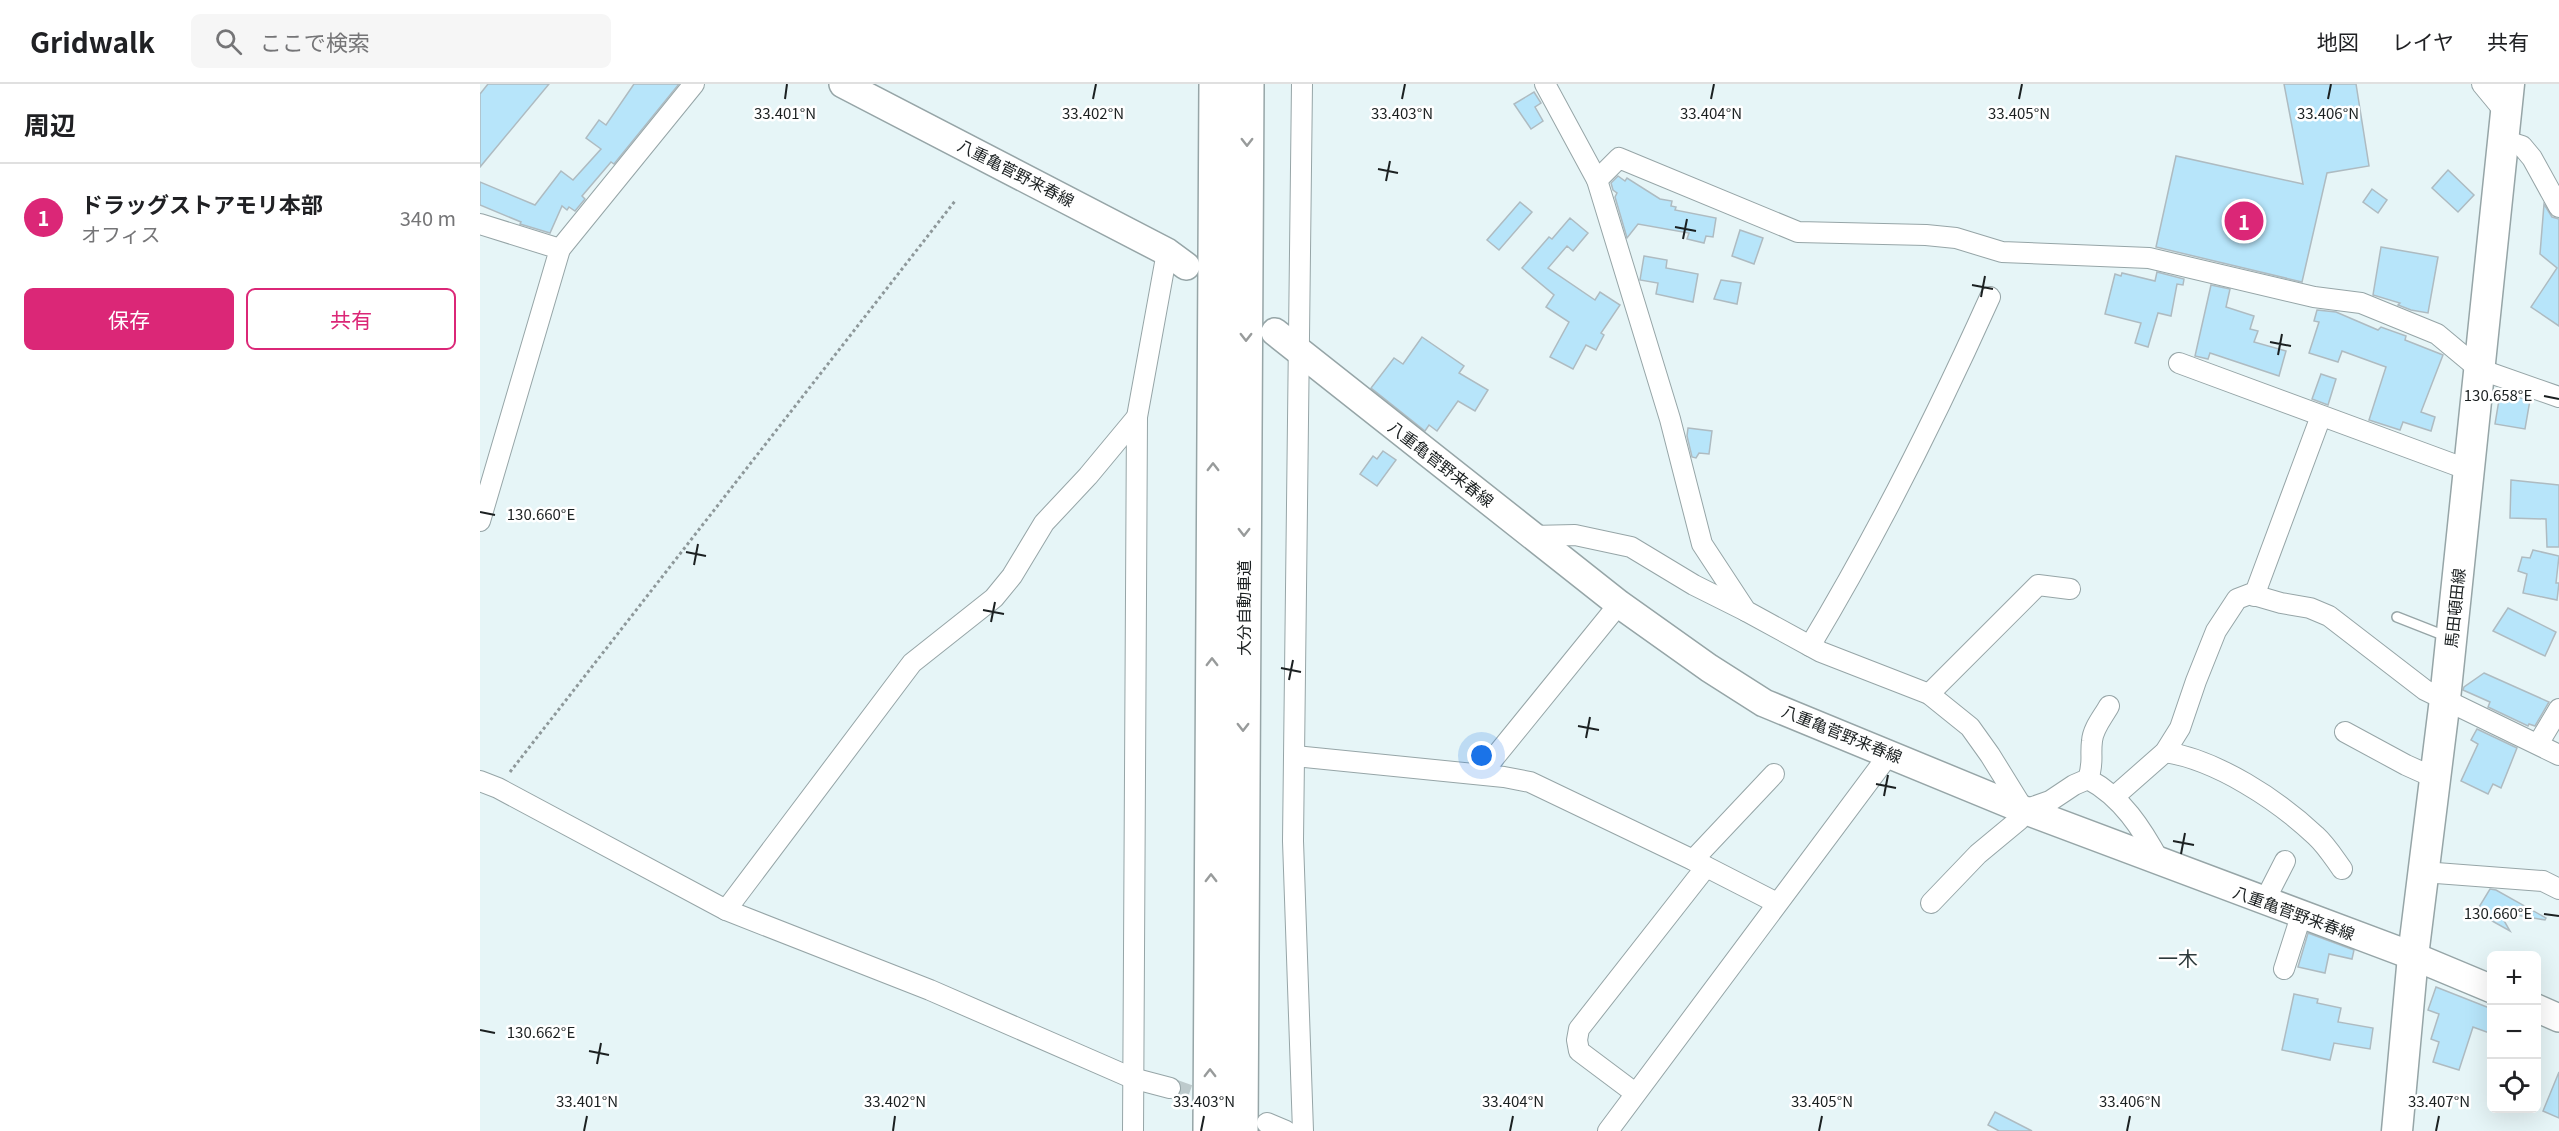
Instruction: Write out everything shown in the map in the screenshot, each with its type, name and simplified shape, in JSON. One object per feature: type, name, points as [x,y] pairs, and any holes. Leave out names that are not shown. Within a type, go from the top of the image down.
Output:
[{"type":"highway","name":"大分自動車道","points":[[1210,1131],[1215,84]]},
{"type":"highway","name":"大分自動車道","points":[[1247,84],[1254,1127]]},
{"type":"main road","name":"八重亀菅野来春線","points":[[843,84],[1176,259]]},
{"type":"main road","name":"馬田頓田線","points":[[2397,1131],[2413,956],[2452,638],[2506,112]]},
{"type":"main road","name":"八重亀菅野来春線","points":[[1275,332],[1619,604],[1709,668],[1764,703],[2024,810],[2301,916],[2413,956],[2487,987]]},
{"type":"main road","points":[[2541,1010],[2559,1018]]},
{"type":"street","points":[[480,521],[560,249],[694,84]]},
{"type":"street","points":[[1302,84],[1293,841],[1303,1131]]},
{"type":"street","points":[[1545,84],[1597,180],[1670,419],[1702,544],[1746,611]]},
{"type":"street","points":[[2482,84],[2506,112],[2522,146],[2532,158],[2559,207]]},
{"type":"street","points":[[1597,180],[1619,158],[1798,232],[1926,235],[1956,238],[2002,252],[2148,258],[2314,297],[2361,303],[2437,334],[2480,369],[2559,397]]},
{"type":"street","points":[[480,224],[560,249]]},
{"type":"street","points":[[1133,1131],[1137,417],[1176,259]]},
{"type":"street","points":[[1810,646],[1846,586],[1924,441],[1990,297]]},
{"type":"street","points":[[2179,363],[2320,417],[2469,470]]},
{"type":"street","points":[[726,910],[912,663],[994,598],[1012,576],[1044,522],[1088,476],[1137,417]]},
{"type":"street","points":[[2254,596],[2320,417]]},
{"type":"street","points":[[1532,536],[1575,535],[1631,547],[1694,585],[1810,646],[1929,694],[1970,727],[2024,810]]},
{"type":"street","points":[[1929,694],[2038,585],[2070,589]]},
{"type":"street","points":[[2115,796],[2165,752],[2180,728],[2216,631],[2237,599],[2250,594],[2280,603],[2310,608],[2329,616],[2425,690],[2559,755]]},
{"type":"street","points":[[1481,774],[1619,604]]},
{"type":"street","points":[[1931,903],[1978,854],[2019,820],[2024,810],[2050,801],[2074,785],[2088,779],[2093,767],[2091,741],[2095,729],[2109,706]]},
{"type":"street","points":[[2538,744],[2559,710]]},
{"type":"street","points":[[2345,732],[2406,765],[2436,778]]},
{"type":"street","points":[[2165,752],[2202,761],[2284,809],[2318,837],[2342,869]]},
{"type":"street","points":[[1608,1131],[1890,753]]},
{"type":"street","points":[[1295,756],[1481,774],[1530,782],[1700,863],[1777,903]]},
{"type":"street","points":[[1635,1093],[1579,1051],[1577,1040],[1579,1029],[1700,863],[1774,774]]},
{"type":"street","points":[[2088,779],[2115,796],[2148,839],[2160,862]]},
{"type":"street","points":[[489,784],[726,910],[930,990],[1132,1078],[1170,1088]]},
{"type":"street","points":[[2264,902],[2285,861]]},
{"type":"street","points":[[2423,872],[2543,881],[2559,890]]},
{"type":"street","points":[[2284,969],[2301,916]]},
{"type":"street","points":[[1254,1127],[1286,1131]]},
{"type":"lane","points":[[2397,617],[2452,638]]},
{"type":"path","points":[[489,784],[955,201]]},
{"type":"building","points":[[488,84],[549,84],[480,167],[480,94]]},
{"type":"building","points":[[634,84],[679,84],[614,164],[611,162],[582,196],[585,199],[575,211],[569,207],[567,210],[562,206],[550,233],[520,224],[521,222],[480,205],[480,182],[535,205],[561,171],[573,180],[601,149],[586,138],[599,120],[606,125]]},
{"type":"building","points":[[2284,84],[2356,84],[2369,166],[2327,173],[2302,282],[2156,247],[2176,156],[2303,184]]},
{"type":"building","points":[[1534,92],[1541,103],[1535,107],[1543,121],[1531,129],[1514,104]]},
{"type":"building","points":[[2448,170],[2474,195],[2458,212],[2432,188]]},
{"type":"building","points":[[1618,176],[1625,181],[1627,178],[1660,199],[1672,201],[1671,206],[1676,207],[1675,210],[1716,218],[1713,237],[1706,236],[1704,243],[1687,239],[1689,233],[1638,224],[1627,238],[1615,197],[1617,193],[1613,190],[1611,183]]},
{"type":"building","points":[[2372,189],[2387,200],[2378,213],[2363,202]]},
{"type":"building","points":[[1520,202],[1532,212],[1499,250],[1487,240]]},
{"type":"building","points":[[2544,204],[2552,217],[2559,219],[2559,326],[2531,307],[2557,268],[2540,254]]},
{"type":"building","points":[[1570,218],[1588,233],[1573,251],[1567,246],[1548,268],[1595,300],[1600,292],[1620,305],[1601,333],[1604,335],[1596,350],[1586,345],[1573,369],[1550,357],[1569,322],[1546,307],[1554,295],[1522,268],[1549,237],[1552,239]]},
{"type":"building","points":[[1740,230],[1763,238],[1754,264],[1732,256]]},
{"type":"building","points":[[2381,247],[2438,257],[2428,313],[2411,310],[2398,305],[2400,303],[2373,295]]},
{"type":"building","points":[[1644,256],[1667,260],[1666,268],[1698,274],[1693,302],[1656,294],[1658,283],[1640,280]]},
{"type":"building","points":[[2157,272],[2184,279],[2183,285],[2177,284],[2171,316],[2158,313],[2148,347],[2135,343],[2141,323],[2105,314],[2115,274],[2121,276],[2122,273],[2155,281]]},
{"type":"building","points":[[1721,280],[1741,283],[1737,304],[1714,299]]},
{"type":"building","points":[[2211,285],[2230,289],[2226,307],[2254,316],[2250,329],[2258,331],[2254,342],[2286,351],[2279,376],[2210,353],[2208,359],[2195,356]]},
{"type":"building","points":[[2317,310],[2336,312],[2378,330],[2381,327],[2406,336],[2405,340],[2443,355],[2421,412],[2435,417],[2431,431],[2403,422],[2400,430],[2369,420],[2386,367],[2342,351],[2338,362],[2309,353],[2319,322],[2314,321]]},
{"type":"building","points":[[1422,337],[1464,366],[1459,373],[1488,390],[1475,411],[1458,401],[1437,431],[1429,425],[1425,431],[1371,388],[1394,358],[1403,364]]},
{"type":"building","points":[[2321,374],[2336,379],[2328,405],[2312,399]]},
{"type":"building","points":[[2500,394],[2530,400],[2525,429],[2495,424]]},
{"type":"building","points":[[1688,428],[1712,431],[1709,454],[1699,453],[1696,458],[1692,457],[1687,436]]},
{"type":"building","points":[[1383,451],[1396,460],[1377,486],[1360,474],[1373,456],[1377,459]]},
{"type":"building","points":[[2511,480],[2559,485],[2559,547],[2547,547],[2546,519],[2510,518]]},
{"type":"building","points":[[2533,550],[2559,556],[2557,600],[2523,593],[2527,574],[2518,571],[2522,557],[2530,558]]},
{"type":"building","points":[[2508,608],[2556,632],[2545,656],[2493,631]]},
{"type":"building","points":[[2484,673],[2549,702],[2535,726],[2529,724],[2528,726],[2488,707],[2490,702],[2463,690]]},
{"type":"building","points":[[2477,729],[2517,748],[2501,788],[2493,784],[2488,794],[2461,781],[2478,744],[2471,740]]},
{"type":"building","points":[[2490,889],[2496,890],[2546,918],[2545,920],[2499,912],[2510,931],[2476,912]]},
{"type":"building","points":[[2308,933],[2354,950],[2352,959],[2329,954],[2325,973],[2298,967]]},
{"type":"building","points":[[2436,987],[2487,1007],[2487,1032],[2473,1027],[2459,1070],[2433,1062],[2439,1042],[2431,1039],[2439,1014],[2428,1010]]},
{"type":"building","points":[[2294,994],[2318,999],[2317,1003],[2341,1008],[2338,1022],[2373,1028],[2370,1049],[2334,1043],[2330,1060],[2282,1050]]},
{"type":"building","points":[[2559,1072],[2559,1118],[2543,1111]]},
{"type":"building","points":[[1995,1112],[2032,1131],[1999,1131],[1988,1125]]},
{"type":"tunnel","points":[[1170,1088],[1218,1105]]},
{"type":"place","name":"ドラッグストアモリ本部","points":[[2244,221]]},
{"type":"district","name":"一木","points":[[2178,959]]}]
